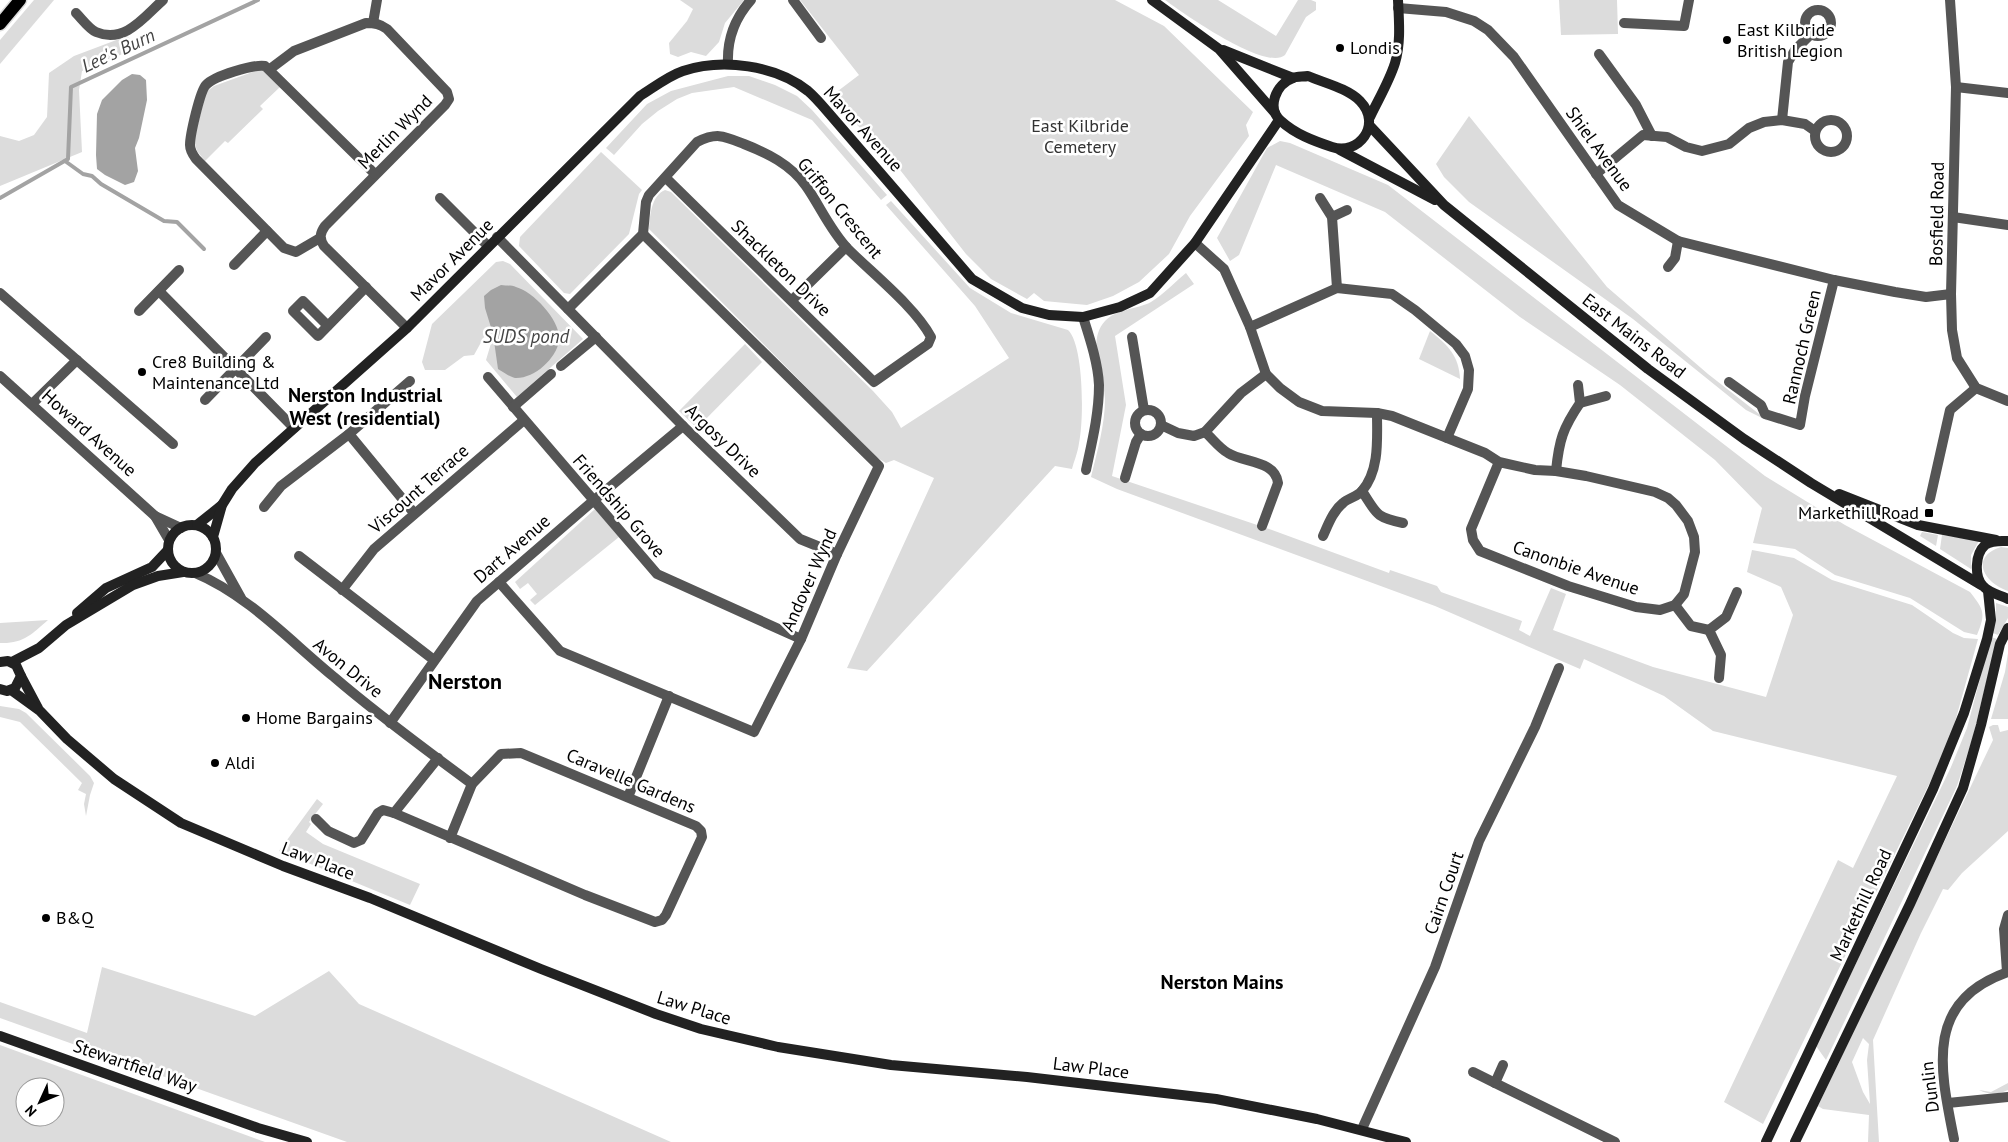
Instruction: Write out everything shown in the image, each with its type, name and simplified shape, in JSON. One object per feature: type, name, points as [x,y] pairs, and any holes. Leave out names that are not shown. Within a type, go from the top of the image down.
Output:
[{"type":"main road","points":[[0,24],[20,0]]},
{"type":"street","points":[[76,13],[95,32],[110,35],[127,32],[163,0]]},
{"type":"street","points":[[270,70],[294,51],[366,23],[372,23],[377,0]]},
{"type":"street","points":[[728,63],[727,51],[738,14],[751,0]]},
{"type":"street","points":[[793,0],[821,38]]},
{"type":"street","points":[[1152,0],[1220,49],[1293,78]]},
{"type":"street","points":[[1624,23],[1684,26],[1689,0]]},
{"type":"street","name":"Bosfield Road","points":[[1950,0],[1956,87],[1951,294],[1952,330],[1957,358],[1976,388]]},
{"type":"street","points":[[1220,49],[1277,117],[1311,140],[1340,150],[1353,146],[1363,138],[1387,83],[1395,62],[1399,37],[1398,4]]},
{"type":"street","name":"Shiel Avenue","points":[[1398,4],[1446,12],[1474,21],[1488,30],[1514,57],[1618,205],[1678,240],[1834,280],[1926,297],[1951,294]]},
{"type":"street","name":"Merlin Wynd","points":[[320,238],[325,226],[449,99],[447,92],[440,83],[394,36],[380,24],[372,23]]},
{"type":"street","points":[[1782,120],[1788,62],[1795,50],[1811,34]]},
{"type":"street","points":[[1600,54],[1636,105],[1652,136]]},
{"type":"street","name":"Mavor Avenue","points":[[213,537],[222,506],[232,489],[255,463],[364,368],[406,328],[640,96],[683,71],[728,63],[762,69],[789,79],[808,91],[827,110],[972,279],[1022,308],[1049,315],[1083,317],[1120,307],[1150,293],[1195,243],[1277,117]]},
{"type":"street","points":[[375,174],[265,66],[258,64],[211,81],[205,86],[201,94],[190,147],[196,159],[284,248],[296,252],[320,238],[324,246],[406,328]]},
{"type":"street","points":[[1277,117],[1275,95],[1281,86],[1293,78],[1308,76],[1338,88],[1358,99],[1365,108],[1370,121]]},
{"type":"street","points":[[1956,87],[2008,92]]},
{"type":"street","points":[[1596,174],[1643,135],[1668,137],[1686,147],[1702,151],[1729,144],[1749,128],[1764,122],[1782,120],[1805,124],[1815,131]]},
{"type":"street","name":"East Mains Road","points":[[1370,121],[1444,205],[1648,369],[1744,439],[1811,483],[1984,588],[2008,598]]},
{"type":"street","name":"Griffon Crescent","points":[[643,234],[646,202],[649,195],[697,142],[708,137],[721,135],[766,152],[791,170],[806,185],[820,210],[846,246],[922,322],[931,337],[928,344],[922,349],[874,382]]},
{"type":"street","name":"East Mains Road","points":[[1340,150],[1444,205]]},
{"type":"street","name":"Shackleton Drive","points":[[666,178],[874,382]]},
{"type":"street","points":[[440,198],[488,246]]},
{"type":"street","points":[[1320,198],[1332,217],[1337,288]]},
{"type":"street","points":[[1332,217],[1347,210]]},
{"type":"street","points":[[1953,217],[2008,225]]},
{"type":"street","points":[[234,265],[267,231]]},
{"type":"street","points":[[568,309],[643,234]]},
{"type":"street","name":"Andover Wynd","points":[[499,582],[560,651],[754,732],[801,639],[837,554],[880,466],[643,234]]},
{"type":"street","name":"Argosy Drive","points":[[497,238],[683,426],[800,539],[837,554]]},
{"type":"street","points":[[1668,267],[1676,258],[1678,240]]},
{"type":"street","points":[[1195,243],[1224,269],[1250,326],[1266,374],[1280,388],[1299,402],[1310,408],[1332,412],[1377,413],[1392,416],[1486,454],[1499,462],[1535,470],[1586,476],[1654,492],[1668,498],[1688,521],[1694,537],[1695,552],[1684,594],[1675,605],[1691,626],[1709,630],[1726,617],[1737,592]]},
{"type":"street","points":[[792,300],[846,246]]},
{"type":"street","points":[[139,311],[179,270]]},
{"type":"street","name":"Rannoch Green","points":[[1729,382],[1761,406],[1765,414],[1800,425],[1805,396],[1834,280]]},
{"type":"street","points":[[328,326],[366,287]]},
{"type":"street","points":[[1250,326],[1337,288],[1392,294],[1415,310],[1456,344],[1465,356],[1468,370],[1468,388],[1446,438]]},
{"type":"street","points":[[159,291],[294,428]]},
{"type":"street","points":[[0,293],[173,444]]},
{"type":"street","points":[[1083,317],[1092,347],[1099,384],[1096,424],[1086,470]]},
{"type":"street","points":[[561,366],[596,336]]},
{"type":"street","points":[[1132,336],[1144,410]]},
{"type":"street","points":[[205,400],[266,337]]},
{"type":"street","points":[[32,404],[77,360]]},
{"type":"street","points":[[513,407],[551,374]]},
{"type":"street","points":[[1161,425],[1178,433],[1194,436],[1205,432],[1241,393],[1266,374]]},
{"type":"street","name":"Howard Avenue","points":[[0,376],[155,516],[181,528]]},
{"type":"street","name":"Friendship Grove","points":[[488,377],[657,574],[801,639]]},
{"type":"street","points":[[264,507],[280,486],[349,434],[410,381]]},
{"type":"street","points":[[1578,385],[1580,403]]},
{"type":"street","points":[[1930,499],[1950,410],[1976,388],[2008,401]]},
{"type":"street","points":[[1556,471],[1566,423],[1580,403],[1606,396]]},
{"type":"street","points":[[1144,410],[1153,411],[1161,421],[1161,425],[1154,435],[1141,434],[1136,428],[1136,419],[1140,412],[1144,410]]},
{"type":"street","points":[[1323,536],[1335,511],[1343,503],[1362,491],[1371,475],[1377,454],[1377,413]]},
{"type":"street","name":"Viscount Terrace","points":[[342,590],[374,549],[524,420]]},
{"type":"street","name":"Dart Avenue","points":[[390,723],[477,601],[683,426]]},
{"type":"street","points":[[1205,432],[1228,453],[1272,469],[1277,475],[1278,483],[1262,526]]},
{"type":"street","points":[[349,434],[414,513]]},
{"type":"street","points":[[1125,478],[1136,442],[1141,434]]},
{"type":"street","name":"Canonbie Avenue","points":[[1499,462],[1471,529],[1473,540],[1480,551],[1568,586],[1636,607],[1660,610],[1675,605]]},
{"type":"street","name":"East Mains Road","points":[[1811,483],[1918,525],[2008,542]]},
{"type":"street","points":[[1362,491],[1378,515],[1385,519],[1404,523]]},
{"type":"street","name":"Mavor Avenue","points":[[197,525],[222,506]]},
{"type":"street","name":"Howard Avenue","points":[[155,516],[169,545]]},
{"type":"street","points":[[0,689],[11,690],[18,685],[21,674],[39,648],[100,593],[119,581],[145,572],[152,567],[181,528],[197,525],[213,537],[216,544],[216,553],[209,567],[195,573],[183,572],[158,576],[133,585],[66,625]]},
{"type":"street","name":"Markethill Road","points":[[1769,1141],[1934,790],[1964,713],[1991,620],[1984,588],[1977,572],[1979,556],[1985,546],[1996,540]]},
{"type":"street","points":[[169,545],[172,563],[183,572]]},
{"type":"street","name":"Avon Drive","points":[[216,553],[242,598]]},
{"type":"street","points":[[299,556],[434,660]]},
{"type":"street","name":"Avon Drive","points":[[195,573],[242,598],[290,641],[390,723],[472,784]]},
{"type":"street","points":[[1795,1142],[1910,904],[1963,788],[1981,725],[2000,644],[2008,628]]},
{"type":"street","points":[[1709,630],[1721,655],[1719,678]]},
{"type":"street","points":[[5,661],[39,648]]},
{"type":"street","name":"Law Place","points":[[5,661],[21,674],[40,711]]},
{"type":"street","name":"Cairn Court","points":[[1362,1129],[1435,967],[1479,841],[1535,727],[1560,668]]},
{"type":"street","name":"Law Place","points":[[11,690],[40,711],[67,739],[114,779],[182,823],[283,866],[370,898],[540,969],[656,1014],[701,1029],[778,1047],[891,1065],[1027,1077],[1216,1100],[1362,1129],[1406,1142]]},
{"type":"street","points":[[628,797],[669,696]]},
{"type":"street","name":"Caravelle Gardens","points":[[510,752],[521,753],[628,797],[696,826],[701,831],[702,837],[696,852],[666,915],[659,921],[646,919],[585,895],[450,838],[472,784],[501,754],[510,752]]},
{"type":"street","points":[[394,814],[438,758]]},
{"type":"street","points":[[316,819],[328,831],[354,843],[361,840],[378,812],[383,810],[450,838]]},
{"type":"street","points":[[2008,915],[2004,929],[2008,972]]},
{"type":"street","name":"Dunlin","points":[[1954,1139],[1942,1056],[1950,1016],[1963,999],[1976,988],[1990,979],[2008,972]]},
{"type":"street","name":"Stewartfield Way","points":[[0,1036],[258,1128],[307,1142]]},
{"type":"street","points":[[1494,1083],[1503,1065]]},
{"type":"street","points":[[1473,1072],[1615,1142]]},
{"type":"street","points":[[1948,1103],[2008,1097]]},
{"type":"street","name":"Stewartfield Way","points":[[258,1128],[289,1142]]},
{"type":"green space","points":[[34,0],[54,0],[0,64],[0,40]]},
{"type":"green space","points":[[680,0],[744,0],[725,23],[719,42],[706,56],[691,52],[678,57],[670,54],[669,43],[687,21],[693,9]]},
{"type":"green space","name":"East Kilbride Cemetery","points":[[800,0],[1115,0],[1164,26],[1253,112],[1246,125],[1249,136],[1190,216],[1169,254],[1139,282],[1113,296],[1087,305],[1044,301],[1034,293],[1027,299],[991,279],[966,254],[897,166],[830,97],[859,75]]},
{"type":"green space","points":[[1165,0],[1218,0],[1276,36],[1298,0],[1316,2],[1316,10],[1306,17],[1285,55],[1275,58],[1261,55],[1225,39]]},
{"type":"green space","points":[[1559,0],[1617,0],[1618,34],[1561,35]]},
{"type":"green space","points":[[127,36],[139,47],[82,71],[79,90],[82,152],[0,186],[0,136],[19,141],[34,135],[47,117],[49,73],[74,56]]},
{"type":"green space","points":[[258,70],[263,71],[280,87],[260,106],[263,109],[228,143],[225,141],[205,161],[197,151],[194,140],[206,92],[214,86]]},
{"type":"green space","points":[[728,76],[749,76],[775,85],[797,96],[812,110],[887,195],[881,200],[812,120],[734,87],[692,93],[677,99],[642,124],[614,155],[606,148],[647,104],[671,91]]},
{"type":"green space","points":[[1469,116],[1607,287],[1708,374],[1768,421],[1746,410],[1633,319],[1469,202],[1444,177],[1436,164]]},
{"type":"green space","points":[[1280,141],[1290,143],[1388,185],[1765,476],[1845,525],[1970,592],[1982,612],[1982,622],[1977,635],[1964,632],[1910,598],[1835,575],[1795,549],[1753,543],[1762,508],[1715,460],[1620,385],[1520,317],[1385,212],[1276,165],[1239,255],[1230,261],[1217,238],[1267,148]]},
{"type":"green space","points":[[601,152],[642,190],[639,194],[629,234],[570,294],[564,293],[519,246],[520,237]]},
{"type":"green space","points":[[665,190],[671,192],[873,391],[892,412],[901,428],[1009,358],[975,306],[886,205],[891,201],[970,288],[1011,313],[1068,330],[1073,338],[1080,367],[1082,418],[1078,450],[1072,469],[1055,466],[867,671],[847,668],[934,478],[894,460],[886,463],[876,457],[649,229],[654,202],[660,193]]},
{"type":"green space","points":[[503,261],[510,264],[583,339],[517,397],[486,360],[492,340],[484,337],[474,355],[464,356],[445,370],[425,370],[422,362],[432,324],[496,262]]},
{"type":"green space","points":[[1186,273],[1194,284],[1115,336],[1126,405],[1112,476],[1272,530],[1389,573],[1390,570],[1437,586],[1441,592],[1522,621],[1519,630],[1530,636],[1551,588],[1566,594],[1553,630],[1653,667],[1766,697],[1793,615],[1781,587],[1747,572],[1752,550],[1794,558],[1832,580],[1912,605],[1953,633],[1964,638],[1978,639],[1953,729],[1933,776],[1763,1124],[1724,1102],[1838,860],[1853,868],[1897,776],[1713,731],[1664,696],[1584,659],[1580,669],[1435,606],[1117,489],[1091,477],[1105,409],[1104,389],[1096,348],[1100,329],[1105,321],[1121,311],[1151,302]]},
{"type":"green space","points":[[1430,331],[1442,341],[1455,357],[1460,379],[1419,359]]},
{"type":"green space","points":[[745,344],[762,362],[697,428],[679,411]]},
{"type":"green space","points":[[595,509],[619,537],[535,605],[530,600],[537,594],[528,583],[520,589],[515,582]]},
{"type":"green space","points":[[1922,532],[1938,535],[1936,546],[1920,536]]},
{"type":"green space","points":[[1942,535],[1979,541],[1971,555],[1971,569],[1940,549]]},
{"type":"green space","points":[[2001,547],[2008,548],[2008,591],[1992,582],[1984,570],[1983,563],[1985,557],[1991,551]]},
{"type":"green space","points":[[1996,603],[2008,607],[2008,618],[1998,635],[1993,633]]},
{"type":"green space","points":[[48,620],[32,634],[21,640],[0,643],[0,623]]},
{"type":"green space","points":[[1991,637],[1997,639],[1972,740],[1957,786],[1826,1060],[1816,1046],[1951,767],[1967,728]]},
{"type":"green space","points":[[2008,653],[2008,719],[1991,719],[2005,672]]},
{"type":"green space","points":[[0,706],[19,709],[26,713],[90,776],[94,783],[86,816],[84,804],[86,794],[78,790],[82,783],[20,722],[0,717]]},
{"type":"green space","points":[[1998,725],[2000,732],[2008,730],[2008,831],[1962,873],[1948,890],[1943,889],[1921,933],[1873,1040],[1879,1142],[1868,1142],[1869,1115],[1823,1109],[1818,1106],[1993,740],[1989,727]],"holes":[[[1863,1038],[1869,1044],[1867,1060],[1870,1104],[1863,1092],[1852,1062]]]},
{"type":"green space","points":[[317,799],[323,804],[309,822],[311,824],[306,832],[323,844],[420,884],[410,905],[279,851]]},
{"type":"green space","points":[[102,967],[255,1016],[329,971],[359,1004],[671,1142],[347,1142],[0,1018],[0,1002],[87,1033]]},
{"type":"green space","points":[[0,1045],[265,1142],[0,1142]]},
{"type":"green space","points":[[2008,1083],[2008,1090],[2000,1093],[1990,1094],[1979,1090],[1991,1092]]},
{"type":"water","points":[[132,74],[140,75],[146,80],[147,100],[135,148],[138,171],[134,182],[125,185],[97,169],[97,114],[102,100],[122,80]]},
{"type":"water","name":"SUDS pond","points":[[501,285],[514,286],[531,295],[551,317],[559,333],[557,348],[549,361],[543,367],[522,377],[515,378],[498,369],[493,334],[485,308],[484,296]]},
{"type":"waterway","name":"Lee's Burn","points":[[0,198],[68,159],[71,87],[258,0]]},
{"type":"waterway","points":[[65,161],[83,174],[92,176],[101,184],[164,221],[177,222],[204,249]]},
{"type":"place","name":"East Kilbride British Legion","points":[[1727,40]]},
{"type":"place","name":"Londis","points":[[1340,48]]},
{"type":"place","name":"Cre8 Building & Maintenance Ltd","points":[[142,372]]},
{"type":"place","name":"Markethill Road","points":[[1929,513]]},
{"type":"place","name":"Home Bargains","points":[[246,718]]},
{"type":"place","name":"Aldi","points":[[215,763]]},
{"type":"place","name":"B&Q","points":[[46,918]]},
{"type":"district","name":"Nerston Industrial West (residential)","points":[[365,406]]},
{"type":"district","name":"Nerston","points":[[465,681]]},
{"type":"district","name":"Nerston Mains","points":[[1222,982]]}]
